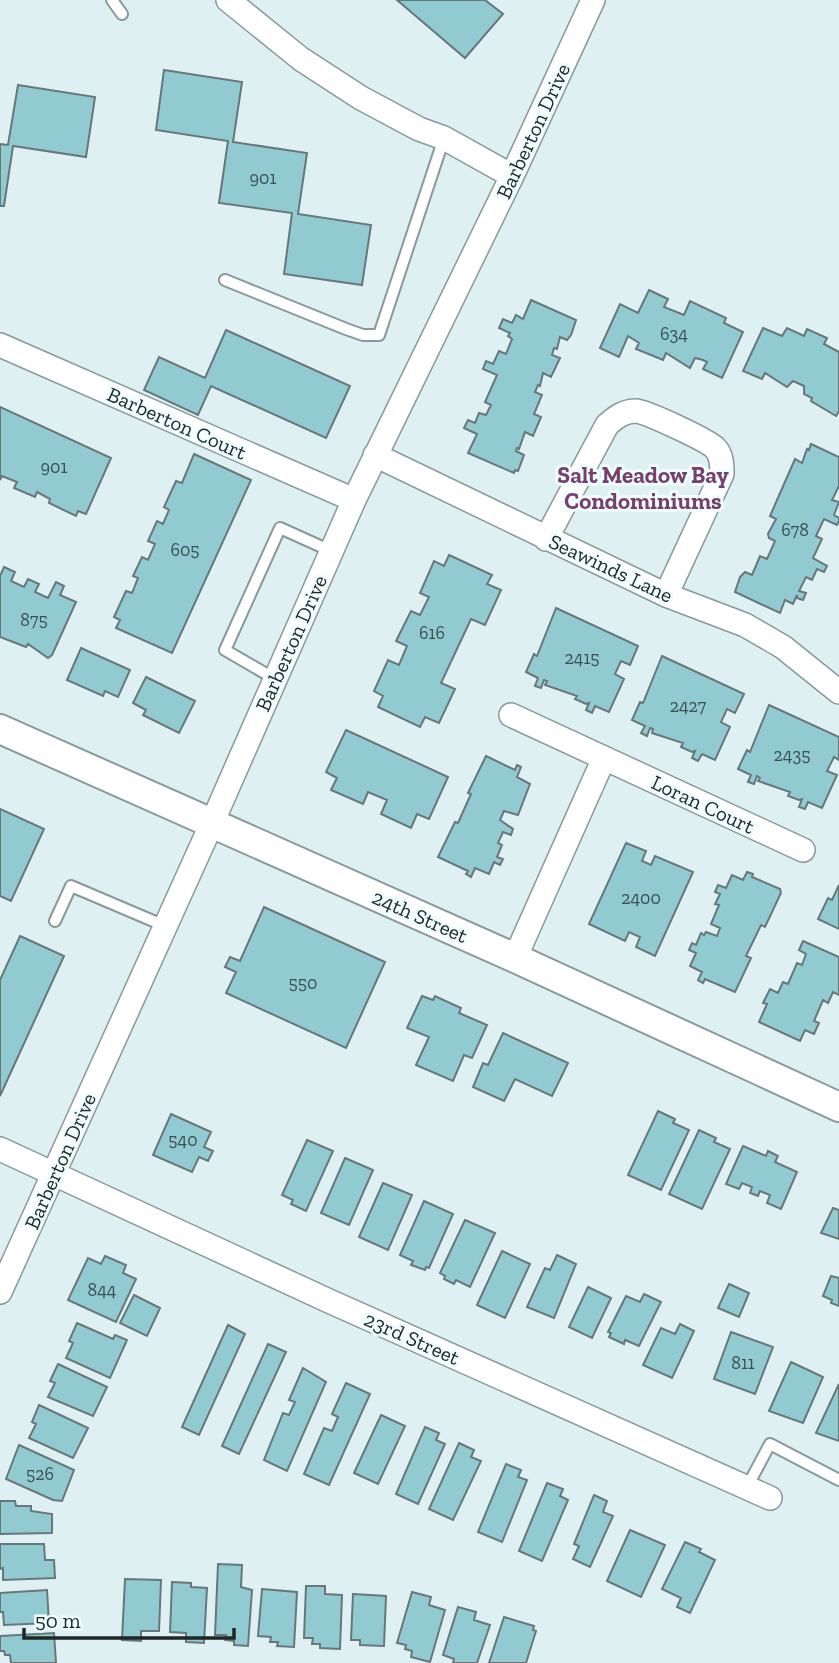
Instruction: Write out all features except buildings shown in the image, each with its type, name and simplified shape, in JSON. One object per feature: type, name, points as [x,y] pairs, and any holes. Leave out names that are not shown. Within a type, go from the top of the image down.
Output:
[{"type":"street","points":[[228,0],[301,59],[361,98],[419,129],[444,138],[512,176]]},
{"type":"street","name":"Barberton Drive","points":[[0,1292],[212,823],[354,500],[512,176],[593,0]]},
{"type":"street","name":"Barberton Court","points":[[0,345],[354,500]]},
{"type":"street","points":[[546,539],[607,425],[618,415],[633,411],[648,413],[715,448],[722,460],[722,474],[666,595]]},
{"type":"street","name":"Seawinds Lane","points":[[375,455],[666,595],[754,631],[783,647],[839,692]]},
{"type":"street","name":"Loran Court","points":[[511,715],[803,850]]},
{"type":"street","name":"24th Street","points":[[0,729],[515,958],[839,1107]]},
{"type":"street","points":[[515,958],[604,758]]},
{"type":"street","name":"23rd Street","points":[[0,1149],[329,1301],[770,1498]]},
{"type":"lane","points":[[112,0],[122,14]]},
{"type":"lane","points":[[225,280],[346,329],[363,335],[379,335],[444,138]]},
{"type":"lane","points":[[275,678],[225,650],[280,528],[331,551]]},
{"type":"lane","points":[[55,921],[71,886],[165,926]]},
{"type":"lane","points":[[747,1488],[770,1444],[839,1480]]},
{"type":"district","name":"Salt Meadow Bay Condominiums","points":[[643,488]]}]
